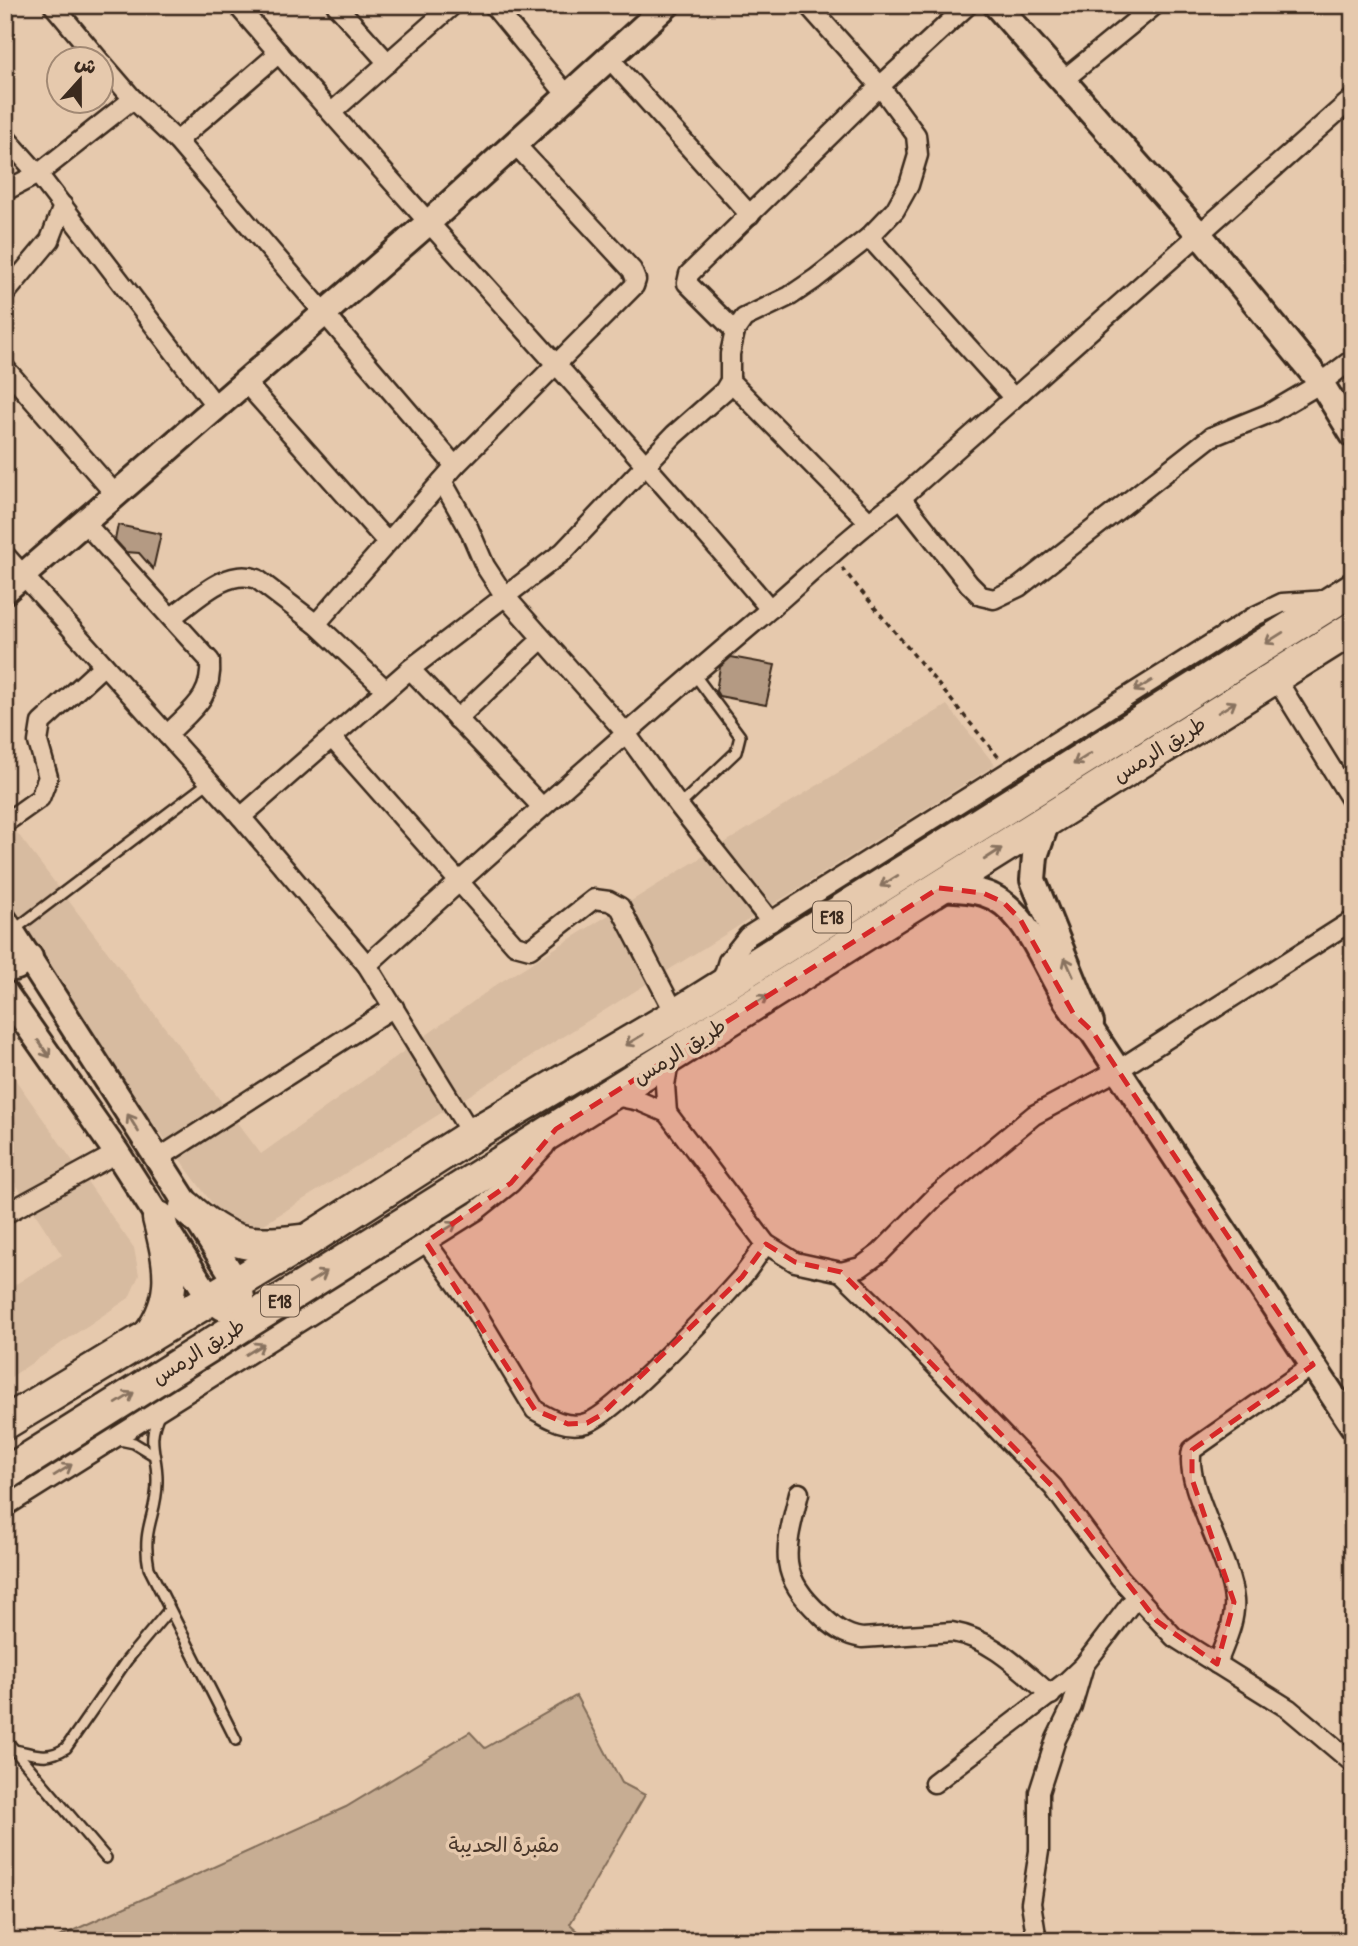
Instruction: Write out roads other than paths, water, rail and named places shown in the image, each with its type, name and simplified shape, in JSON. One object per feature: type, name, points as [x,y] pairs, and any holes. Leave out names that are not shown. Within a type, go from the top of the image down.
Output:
[{"type":"highway","name":"طريق الرمس","points":[[246,1308],[308,1240],[472,1135],[676,1015],[1344,594]]},
{"type":"highway","name":"طريق الرمس","points":[[5,1474],[246,1308],[556,1129],[1353,628]]},
{"type":"highway","points":[[148,1338],[164,1313],[171,1285],[169,1256],[172,1213],[242,1243],[260,1245],[308,1240]]},
{"type":"highway","name":"طريق الرمس","points":[[5,1423],[211,1300],[246,1308]]},
{"type":"main road","points":[[15,584],[215,405],[428,223],[566,94],[667,5]]},
{"type":"main road","points":[[996,5],[1199,234],[1321,383],[1353,435]]},
{"type":"main road","points":[[1048,819],[1035,856],[1033,880],[1086,1005],[1092,1031]]},
{"type":"main road","points":[[939,888],[983,893],[1012,910],[1073,1013],[1092,1031],[1353,1426]]},
{"type":"main road","points":[[9,926],[156,1160],[172,1213],[211,1300]]},
{"type":"main road","points":[[5,970],[17,967],[30,957]]},
{"type":"main road","points":[[5,993],[117,1153],[172,1213],[246,1308]]},
{"type":"street","points":[[52,5],[87,46]]},
{"type":"street","points":[[336,5],[388,63]]},
{"type":"street","points":[[332,112],[453,5]]},
{"type":"street","points":[[493,5],[566,94]]},
{"type":"street","points":[[241,817],[410,669],[562,552],[674,435],[719,397],[730,381],[730,354],[736,331],[744,318],[790,296],[869,237],[895,210],[909,185],[918,155],[916,135],[880,86],[808,5]]},
{"type":"street","points":[[736,331],[687,283],[689,274],[880,86],[968,5]]},
{"type":"street","points":[[1062,81],[1155,5]]},
{"type":"street","points":[[244,8],[279,53],[428,223],[647,463],[770,609]]},
{"type":"street","points":[[177,141],[279,53]]},
{"type":"street","points":[[609,58],[750,215]]},
{"type":"street","points":[[116,79],[177,141],[455,466]]},
{"type":"street","points":[[367,965],[625,732],[832,556],[868,521],[901,498],[1012,396],[1353,98]]},
{"type":"street","points":[[5,191],[38,174],[133,99]]},
{"type":"street","points":[[5,137],[38,174],[215,405]]},
{"type":"street","points":[[316,624],[455,466],[626,297],[636,280],[632,270],[514,144]]},
{"type":"street","points":[[5,294],[50,240],[63,206]]},
{"type":"street","points":[[869,237],[1012,396]]},
{"type":"street","points":[[901,498],[969,584],[981,596],[994,598],[1030,580],[1211,437],[1270,413],[1321,383],[1353,359]]},
{"type":"street","points":[[5,368],[115,494]]},
{"type":"street","points":[[244,381],[387,542]]},
{"type":"street","points":[[730,381],[868,521]]},
{"type":"street","points":[[442,481],[469,528],[485,566],[504,595],[625,732],[679,806],[771,922]]},
{"type":"street","points":[[84,522],[173,616],[209,661],[210,672],[205,696],[167,735]]},
{"type":"street","points":[[5,555],[15,584],[104,665],[241,817],[367,965],[472,1135]]},
{"type":"street","points":[[173,616],[226,579],[247,575],[257,579],[316,624],[386,690]]},
{"type":"street","points":[[720,987],[728,961],[737,947],[771,922],[1009,770],[1268,609],[1294,601],[1344,594]]},
{"type":"street","points":[[457,719],[542,639]]},
{"type":"street","points":[[5,823],[40,798],[48,776],[38,742],[41,723],[104,665]]},
{"type":"street","points":[[410,669],[542,807]]},
{"type":"street","points":[[1275,677],[1352,800]]},
{"type":"street","points":[[333,739],[458,883],[522,949],[530,949],[594,899],[620,907],[676,1015]]},
{"type":"street","points":[[610,1095],[639,1101],[667,1113],[765,1244],[795,1262],[841,1272],[861,1267],[880,1253],[936,1196],[1034,1115],[1118,1070],[1347,924],[1353,924]]},
{"type":"street","points":[[156,1160],[394,1007]]},
{"type":"street","points":[[667,1113],[664,1085],[670,1058]]},
{"type":"street","points":[[5,1507],[476,1210],[511,1183],[556,1129]]},
{"type":"street","points":[[5,1214],[117,1153]]},
{"type":"street","points":[[426,1242],[471,1304],[536,1410],[552,1420],[568,1424],[587,1423],[624,1396],[742,1277],[765,1244]]},
{"type":"street","points":[[841,1272],[1053,1487],[1136,1597],[1174,1637],[1289,1709],[1353,1763]]},
{"type":"street","points":[[1217,1664],[1229,1633],[1234,1602],[1213,1528],[1192,1479],[1188,1463],[1192,1450],[1313,1365]]},
{"type":"street","points":[[799,1493],[788,1546],[789,1574],[794,1587],[832,1626],[848,1635],[862,1638],[952,1632],[966,1634],[992,1646],[1051,1695]]},
{"type":"street","points":[[934,1783],[1051,1695],[1084,1665],[1136,1597]]},
{"type":"street","points":[[1037,1941],[1031,1903],[1039,1851],[1039,1792],[1056,1739],[1072,1706],[1084,1665]]},
{"type":"lane","points":[[679,806],[736,752],[740,736],[694,674]]},
{"type":"lane","points":[[9,926],[209,782]]},
{"type":"lane","points":[[162,1408],[153,1430],[152,1454],[157,1480],[148,1521],[146,1552],[155,1582],[236,1740]]},
{"type":"lane","points":[[114,1439],[134,1443],[152,1454]]},
{"type":"lane","points":[[9,1750],[38,1757],[58,1754],[66,1748],[127,1660],[169,1610]]},
{"type":"lane","points":[[5,1740],[9,1750],[106,1858]]},
{"type":"park label","name":"مقبرة الحديبة","points":[[504,1844]]}]
